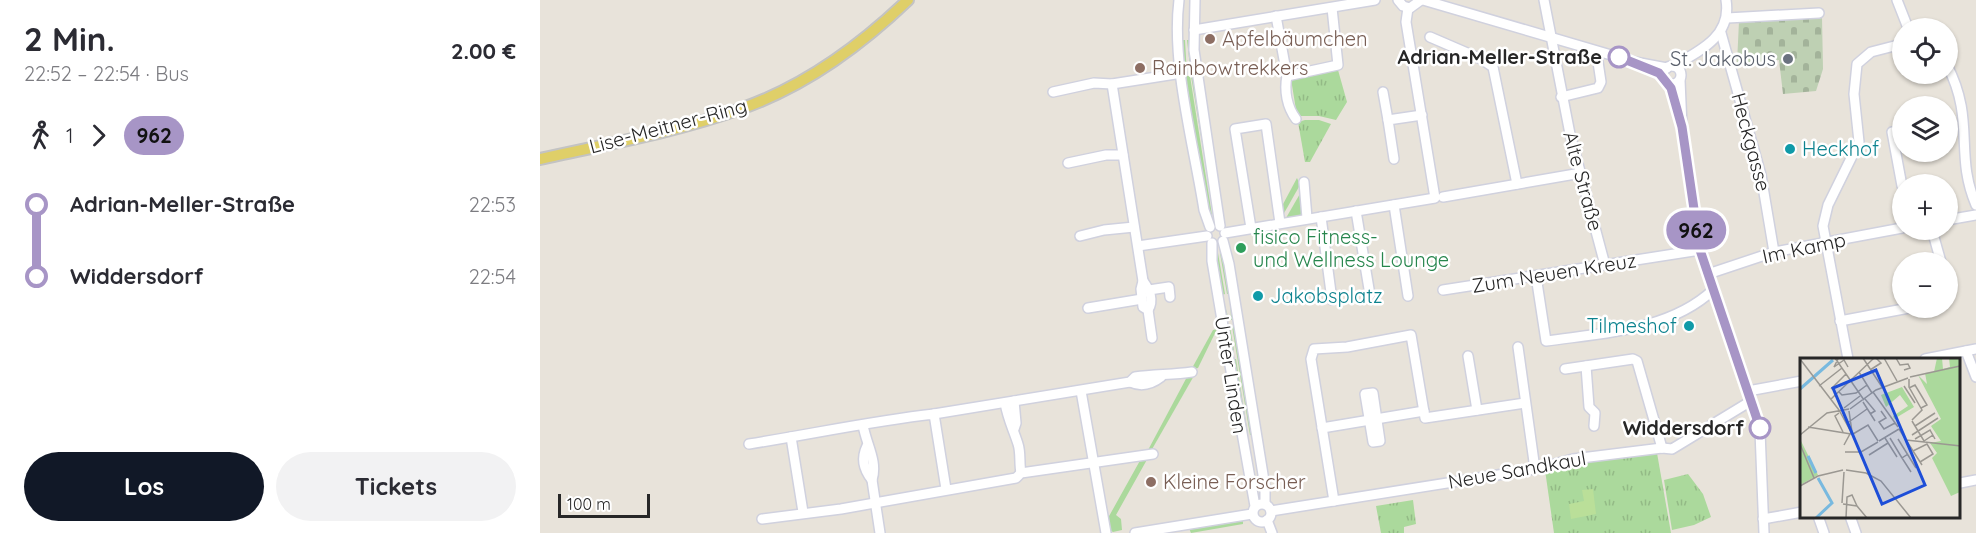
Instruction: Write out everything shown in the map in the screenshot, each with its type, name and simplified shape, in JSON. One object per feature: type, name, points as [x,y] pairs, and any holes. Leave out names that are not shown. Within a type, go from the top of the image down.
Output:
[{"type":"main road","name":"Lise-Meitner-Ring","points":[[540,159],[640,137],[741,109],[788,88],[856,46],[908,0]]},
{"type":"street","name":"Unter Linden","points":[[1179,0],[1178,39],[1182,73],[1223,326],[1261,513],[1272,533]]},
{"type":"street","name":"Unter Linden","points":[[1195,0],[1194,50],[1265,487],[1258,533]]},
{"type":"street","points":[[1194,30],[1375,0]]},
{"type":"street","points":[[1398,0],[1408,8],[1416,7],[1422,0],[1680,77]]},
{"type":"street","name":"Alte Straße","points":[[1544,0],[1561,97],[1605,265]]},
{"type":"street","points":[[1668,74],[1720,33],[1727,18],[1726,0]]},
{"type":"street","points":[[1897,0],[1904,18]]},
{"type":"street","points":[[1287,76],[1338,65],[1332,8]]},
{"type":"street","points":[[1138,246],[1435,198],[1406,22],[1408,8]]},
{"type":"street","points":[[1727,18],[1819,13]]},
{"type":"street","points":[[1276,16],[1287,76],[1285,84],[1288,105],[1296,119]]},
{"type":"street","name":"Heckgasse","points":[[1720,33],[1761,175],[1774,252]]},
{"type":"street","points":[[1430,37],[1481,59],[1493,67],[1517,184]]},
{"type":"street","points":[[1848,358],[1822,226],[1825,213],[1859,142],[1854,94],[1855,69],[1866,54],[1892,47]]},
{"type":"street","points":[[1680,77],[1698,52]]},
{"type":"street","points":[[1561,97],[1598,88],[1601,82],[1598,62]]},
{"type":"street","points":[[1668,74],[1678,69],[1680,77],[1682,127],[1700,250],[1750,396],[1761,437],[1764,533]]},
{"type":"street","points":[[1053,92],[1094,83],[1112,84],[1182,73]]},
{"type":"street","points":[[1668,74],[1682,127]]},
{"type":"street","points":[[1958,80],[1970,104],[1972,133],[1969,181],[1976,206]]},
{"type":"street","points":[[1112,84],[1138,246],[1143,282],[1143,306],[1148,310]]},
{"type":"street","points":[[1383,92],[1395,159]]},
{"type":"street","points":[[1388,120],[1422,115]]},
{"type":"street","points":[[1251,228],[1235,129],[1266,124],[1280,223]]},
{"type":"street","points":[[1068,163],[1123,155]]},
{"type":"street","points":[[1443,197],[1581,173]]},
{"type":"street","points":[[1304,182],[1307,218]]},
{"type":"street","points":[[1394,205],[1408,296]]},
{"type":"street","points":[[1356,211],[1370,295]]},
{"type":"street","points":[[1958,218],[1976,215]]},
{"type":"street","points":[[1321,217],[1332,300]]},
{"type":"street","points":[[1080,236],[1104,230],[1134,227]]},
{"type":"street","name":"Im Kamp","points":[[1708,274],[1774,252],[1892,230]]},
{"type":"street","points":[[1210,235],[1223,233]]},
{"type":"street","name":"Zum Neuen Kreuz","points":[[1443,290],[1700,250]]},
{"type":"street","points":[[1536,276],[1546,341],[1639,327],[1690,308],[1713,291]]},
{"type":"street","points":[[1143,282],[1149,290],[1151,305],[1148,310],[1152,338]]},
{"type":"street","points":[[1149,290],[1169,288]]},
{"type":"street","points":[[1089,308],[1142,299]]},
{"type":"street","points":[[1840,321],[1892,311]]},
{"type":"street","points":[[1334,501],[1311,359],[1314,349],[1411,335],[1425,418],[1525,403]]},
{"type":"street","points":[[1518,347],[1535,469]]},
{"type":"street","points":[[1930,358],[1971,350],[1976,377]]},
{"type":"street","points":[[1468,356],[1477,410]]},
{"type":"street","points":[[1565,369],[1633,359],[1637,361],[1662,448]]},
{"type":"street","points":[[1586,366],[1589,407],[1595,413],[1594,426]]},
{"type":"street","points":[[749,444],[910,415],[934,414],[1081,391],[1130,382],[1135,377],[1155,374],[1161,377],[1192,372]]},
{"type":"street","points":[[1750,396],[1800,382]]},
{"type":"street","points":[[1081,391],[1106,533]]},
{"type":"street","name":"Neue Sandkaul","points":[[1135,533],[1535,469],[1573,459],[1677,448],[1750,396]]},
{"type":"street","points":[[1009,402],[1016,423],[1014,429],[1021,473]]},
{"type":"street","points":[[1322,428],[1424,411]]},
{"type":"street","points":[[934,414],[946,489]]},
{"type":"street","points":[[863,425],[867,446],[872,451],[874,472],[872,480],[880,533]]},
{"type":"street","points":[[791,437],[803,512]]},
{"type":"street","points":[[762,519],[841,509],[1016,477],[1021,473],[1153,454]]},
{"type":"street","points":[[1961,483],[1976,480]]},
{"type":"street","points":[[1763,519],[1800,512]]},
{"type":"street","points":[[1819,518],[1824,533]]},
{"type":"street","points":[[1851,518],[1856,533]]},
{"type":"green space","points":[[1822,17],[1823,69],[1816,91],[1783,94],[1779,60],[1737,63],[1739,21]]},
{"type":"green space","points":[[1180,40],[1185,40],[1187,76],[1190,76],[1212,215],[1208,216]]},
{"type":"green space","points":[[1187,40],[1192,40],[1214,215],[1191,76],[1194,75],[1192,66],[1190,67]]},
{"type":"green space","points":[[1338,70],[1347,102],[1336,120],[1319,116],[1297,116],[1291,79]]},
{"type":"green space","points":[[1319,120],[1331,124],[1310,162],[1305,162],[1298,122]]},
{"type":"green space","points":[[1297,178],[1300,185],[1283,215],[1282,206]]},
{"type":"green space","points":[[1301,192],[1304,213],[1302,216],[1286,218]]},
{"type":"green space","points":[[1224,251],[1236,319],[1231,320],[1230,294],[1227,294],[1220,253]]},
{"type":"green space","points":[[1218,253],[1225,294],[1222,295],[1229,320],[1224,321],[1215,264]]},
{"type":"green space","points":[[1232,326],[1237,326],[1255,434],[1250,435]]},
{"type":"green space","points":[[1225,327],[1230,327],[1234,350],[1232,351],[1233,359],[1236,359],[1248,435],[1243,436]]},
{"type":"green space","points":[[1217,329],[1198,368],[1191,370],[1213,330]]},
{"type":"green space","points":[[1195,374],[1151,451],[1147,452],[1188,375]]},
{"type":"green space","points":[[1657,453],[1671,533],[1554,533],[1545,470],[1569,463]]},
{"type":"green space","points":[[1149,456],[1116,515],[1121,519],[1122,530],[1113,532],[1110,530],[1108,518],[1142,457]]},
{"type":"green space","points":[[1688,474],[1703,494],[1711,517],[1694,525],[1672,530],[1664,480]]},
{"type":"green space","points":[[1593,489],[1596,514],[1571,519],[1569,504],[1584,501],[1582,490]]},
{"type":"green space","points":[[1413,500],[1416,524],[1404,527],[1404,533],[1381,533],[1376,506]]},
{"type":"green space","points":[[1243,521],[1243,524],[1191,533],[1188,526],[1192,526],[1193,529]]},
{"type":"bus line","name":"962","points":[[1619,57],[1654,70],[1664,77],[1671,88],[1686,149],[1700,250],[1760,428]]},
{"type":"place","name":"Apfelbäumchen","points":[[1210,39]]},
{"type":"place","name":"Adrian-Meller-Straße","points":[[1619,57]]},
{"type":"place","name":"St. Jakobus","points":[[1788,59]]},
{"type":"place","name":"Rainbowtrekkers","points":[[1140,68]]},
{"type":"place","name":"Heckhof","points":[[1790,149]]},
{"type":"place","name":"fisico Fitness- und Wellness Lounge","points":[[1241,248]]},
{"type":"place","name":"Jakobsplatz","points":[[1258,296]]},
{"type":"place","name":"Tilmeshof","points":[[1689,326]]},
{"type":"place","name":"Widdersdorf","points":[[1760,428]]},
{"type":"place","name":"Kleine Forscher","points":[[1151,482]]}]
